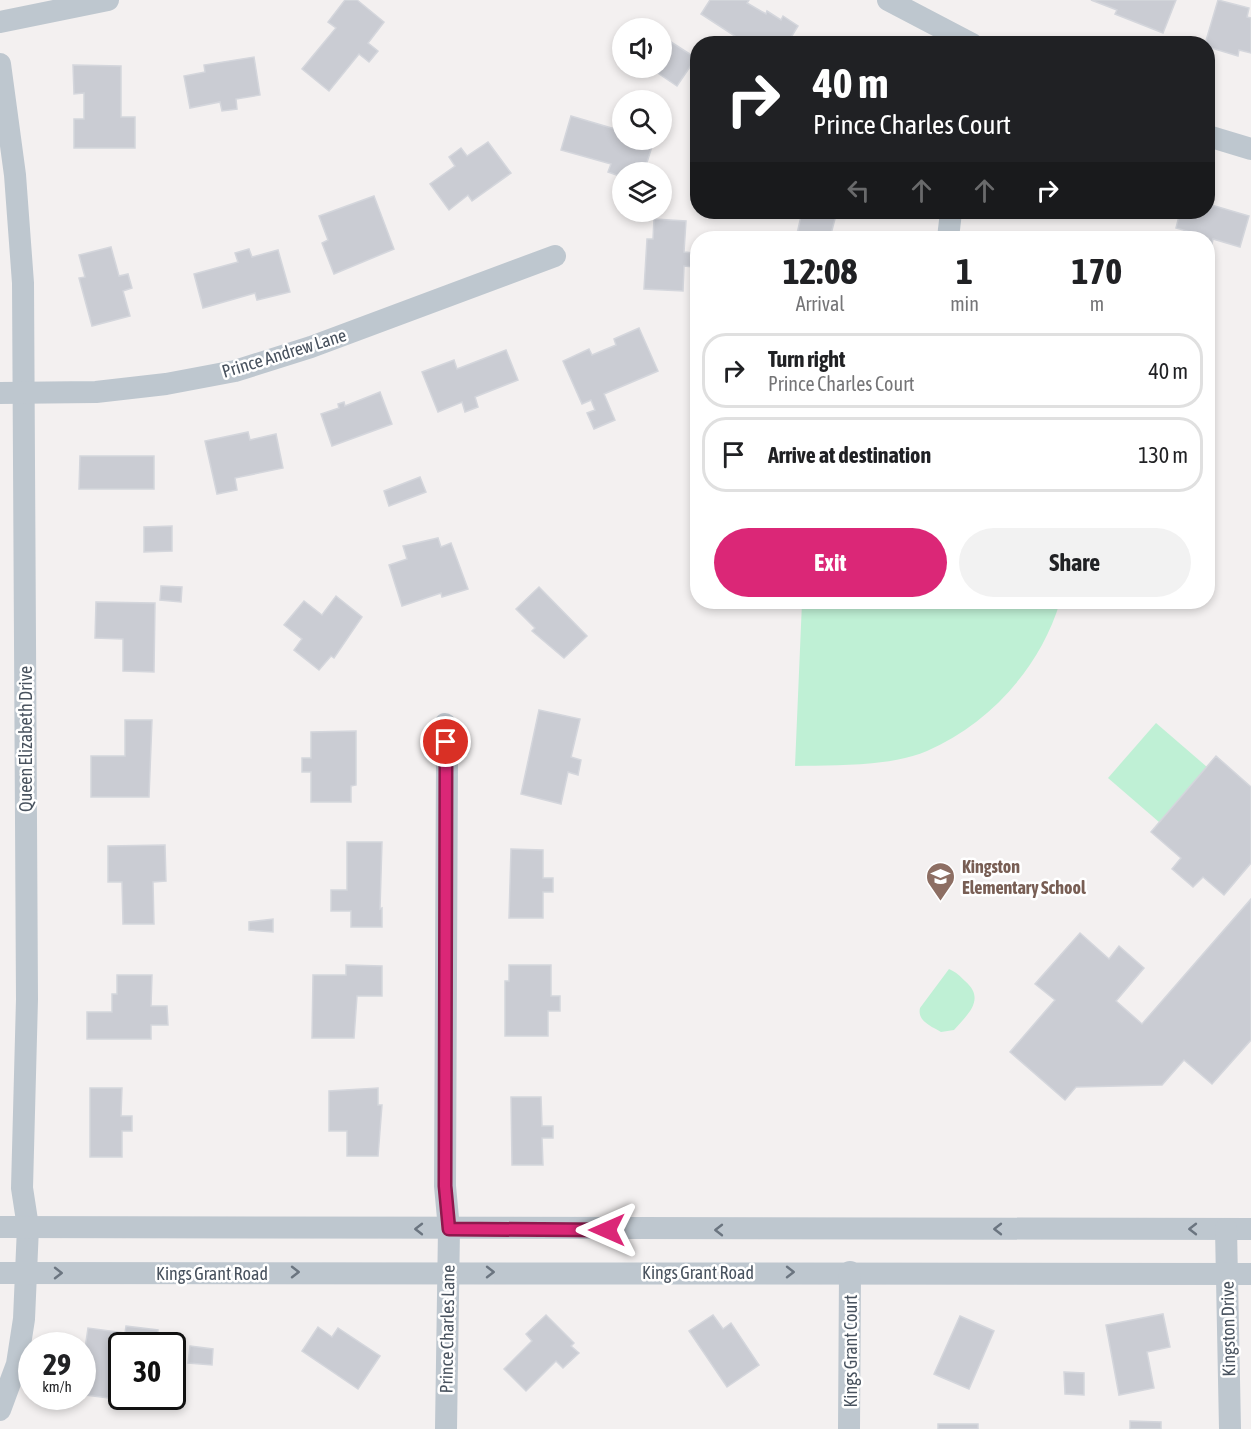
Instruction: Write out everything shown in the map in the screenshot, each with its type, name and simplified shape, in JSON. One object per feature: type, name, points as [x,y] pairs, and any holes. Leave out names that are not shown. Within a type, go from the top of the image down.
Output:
[{"type":"street","points":[[0,22],[108,0]]},
{"type":"street","points":[[888,0],[957,36]]},
{"type":"street","name":"Queen Elizabeth Drive","points":[[0,64],[16,186],[23,283],[27,999],[22,1188],[28,1227],[27,1273],[17,1364],[0,1410]]},
{"type":"street","points":[[1215,138],[1251,149]]},
{"type":"street","name":"Prince Andrew Lane","points":[[0,393],[131,388],[235,371],[311,347],[555,256]]},
{"type":"street","name":"Prince Charles Lane","points":[[445,724],[447,771],[445,1186],[449,1229],[446,1429]]},
{"type":"street","points":[[0,1227],[1251,1229]]},
{"type":"street","name":"Kingston Drive","points":[[1226,1229],[1230,1429]]},
{"type":"street","name":"Kings Grant Court","points":[[849,1429],[850,1272]]},
{"type":"street","name":"Kings Grant Road","points":[[0,1273],[1251,1274]]},
{"type":"green space","points":[[802,609],[1057,609],[1040,649],[1010,691],[972,725],[950,739],[927,751],[879,763],[795,766]]},
{"type":"green space","points":[[1156,723],[1207,767],[1159,822],[1108,778]]},
{"type":"green space","points":[[949,969],[958,974],[971,988],[974,1000],[969,1012],[954,1030],[941,1032],[923,1020],[920,1008]]},
{"type":"building","points":[[345,0],[357,0],[384,22],[368,43],[378,51],[369,62],[359,54],[329,91],[302,69],[336,28],[328,22]]},
{"type":"building","points":[[710,0],[749,0],[747,3],[766,14],[767,11],[781,20],[783,16],[798,26],[792,36],[735,36],[701,14]]},
{"type":"building","points":[[1091,0],[1176,0],[1163,33],[1115,14],[1117,10]]},
{"type":"building","points":[[1218,0],[1249,8],[1247,17],[1251,18],[1251,53],[1239,50],[1238,56],[1215,49],[1215,36],[1207,36]]},
{"type":"building","points":[[672,43],[690,54],[690,67],[677,86],[665,78],[672,78]]},
{"type":"building","points":[[254,57],[260,95],[236,99],[237,109],[222,111],[220,102],[190,108],[184,76],[205,72],[204,65]]},
{"type":"building","points":[[73,65],[121,66],[121,117],[135,117],[135,148],[74,148],[74,119],[84,119],[84,93],[74,94]]},
{"type":"building","points":[[571,116],[612,128],[612,150],[651,150],[647,162],[612,162],[612,173],[608,172],[611,164],[561,150]]},
{"type":"building","points":[[488,142],[511,173],[472,201],[468,195],[449,210],[430,184],[455,166],[449,157],[461,148],[467,156]]},
{"type":"building","points":[[374,196],[394,249],[334,274],[322,243],[328,240],[319,216]]},
{"type":"building","points":[[1215,206],[1249,216],[1240,247],[1215,240],[1215,231],[1187,231],[1176,228],[1178,219],[1215,219]]},
{"type":"building","points":[[800,219],[835,219],[832,231],[798,231]]},
{"type":"building","points":[[686,221],[684,252],[690,253],[690,267],[684,266],[683,291],[644,289],[647,239],[653,239],[654,222]]},
{"type":"building","points":[[111,247],[119,276],[128,274],[132,288],[123,291],[130,316],[92,326],[79,278],[85,277],[79,255]]},
{"type":"building","points":[[249,249],[252,257],[278,250],[290,292],[257,300],[255,293],[203,308],[194,274],[238,262],[235,253]]},
{"type":"building","points":[[639,328],[658,371],[604,394],[615,420],[594,429],[587,413],[595,410],[591,400],[582,404],[563,361],[589,349],[592,355],[616,345],[614,339]]},
{"type":"building","points":[[506,350],[518,380],[475,397],[478,407],[465,412],[462,402],[438,412],[422,372],[454,360],[457,369]]},
{"type":"building","points":[[380,392],[392,424],[332,446],[321,414],[339,408],[338,404],[344,402],[345,406]]},
{"type":"building","points":[[248,432],[250,440],[276,434],[283,468],[235,478],[237,490],[217,494],[205,441]]},
{"type":"building","points":[[80,456],[154,456],[154,489],[79,489]]},
{"type":"building","points":[[420,477],[426,492],[389,506],[384,491]]},
{"type":"building","points":[[172,526],[172,551],[144,552],[144,527]]},
{"type":"building","points":[[438,538],[441,547],[451,543],[468,589],[442,597],[441,593],[402,606],[389,565],[407,559],[403,546]]},
{"type":"building","points":[[161,586],[182,587],[181,602],[160,600]]},
{"type":"building","points":[[539,587],[587,636],[564,658],[532,631],[535,628],[516,609]]},
{"type":"building","points":[[336,596],[362,617],[334,658],[331,656],[319,670],[294,650],[302,639],[284,625],[304,601],[322,615]]},
{"type":"building","points":[[96,602],[155,603],[154,672],[123,671],[123,639],[95,638]]},
{"type":"building","points":[[539,710],[580,719],[571,757],[581,760],[578,775],[568,772],[561,804],[521,794]]},
{"type":"building","points":[[125,720],[152,720],[149,797],[91,797],[91,756],[125,756]]},
{"type":"building","points":[[356,731],[356,785],[351,786],[351,802],[311,802],[311,772],[302,772],[302,758],[311,758],[311,732]]},
{"type":"building","points":[[1216,756],[1251,787],[1251,863],[1224,895],[1203,877],[1193,887],[1172,869],[1181,858],[1151,832]]},
{"type":"building","points":[[347,842],[382,842],[380,909],[382,908],[382,927],[351,927],[351,911],[331,911],[331,890],[347,890]]},
{"type":"building","points":[[165,845],[166,881],[153,882],[154,924],[123,924],[122,882],[108,882],[108,846]]},
{"type":"building","points":[[511,849],[543,850],[543,878],[553,878],[553,892],[543,892],[543,918],[509,918]]},
{"type":"building","name":"Kingston Elementary School","points":[[1251,899],[1251,1040],[1212,1084],[1184,1060],[1162,1085],[1076,1087],[1065,1100],[1010,1052],[1055,1000],[1035,984],[1080,933],[1109,959],[1119,946],[1144,968],[1116,1001],[1142,1024]]},
{"type":"building","points":[[273,919],[273,932],[249,930],[249,922]]},
{"type":"building","points":[[346,965],[382,966],[382,996],[357,996],[354,1038],[312,1038],[313,975],[346,975]]},
{"type":"building","points":[[509,965],[551,965],[551,996],[560,996],[560,1011],[548,1011],[548,1036],[505,1036],[505,981],[509,981]]},
{"type":"building","points":[[117,975],[152,975],[151,1006],[167,1006],[168,1025],[151,1025],[151,1039],[87,1039],[87,1012],[112,1012],[112,994],[117,994]]},
{"type":"building","points":[[90,1088],[122,1088],[121,1116],[132,1116],[132,1131],[122,1131],[122,1157],[90,1157]]},
{"type":"building","points":[[378,1088],[378,1105],[382,1105],[378,1156],[347,1156],[347,1131],[329,1131],[329,1091]]},
{"type":"building","points":[[511,1097],[541,1097],[542,1126],[553,1126],[553,1138],[542,1138],[543,1165],[512,1165]]},
{"type":"building","points":[[1163,1314],[1170,1347],[1147,1352],[1154,1388],[1119,1395],[1106,1325]]},
{"type":"building","points":[[546,1315],[574,1343],[571,1346],[579,1353],[563,1368],[556,1361],[526,1391],[504,1369],[532,1341],[526,1334]]},
{"type":"building","points":[[713,1315],[723,1329],[731,1323],[759,1365],[727,1387],[689,1331]]},
{"type":"building","points":[[960,1316],[994,1331],[969,1389],[934,1374]]},
{"type":"building","points":[[126,1326],[158,1330],[158,1332],[125,1332]]},
{"type":"building","points":[[318,1327],[332,1337],[338,1328],[380,1356],[358,1389],[302,1351]]},
{"type":"building","points":[[88,1328],[118,1332],[108,1332],[108,1398],[96,1396],[96,1332],[87,1332]]},
{"type":"building","points":[[190,1346],[213,1349],[212,1365],[188,1363]]},
{"type":"building","points":[[1064,1372],[1084,1373],[1084,1395],[1065,1394]]},
{"type":"building","points":[[1130,1421],[1161,1422],[1161,1429],[1130,1429]]},
{"type":"building","points":[[938,1424],[978,1424],[978,1429],[938,1429]]},
{"type":"place","name":"Kingston Elementary School","points":[[941,902]]},
{"type":"route","points":[[446,742],[445,1186],[449,1229],[607,1230]]}]
